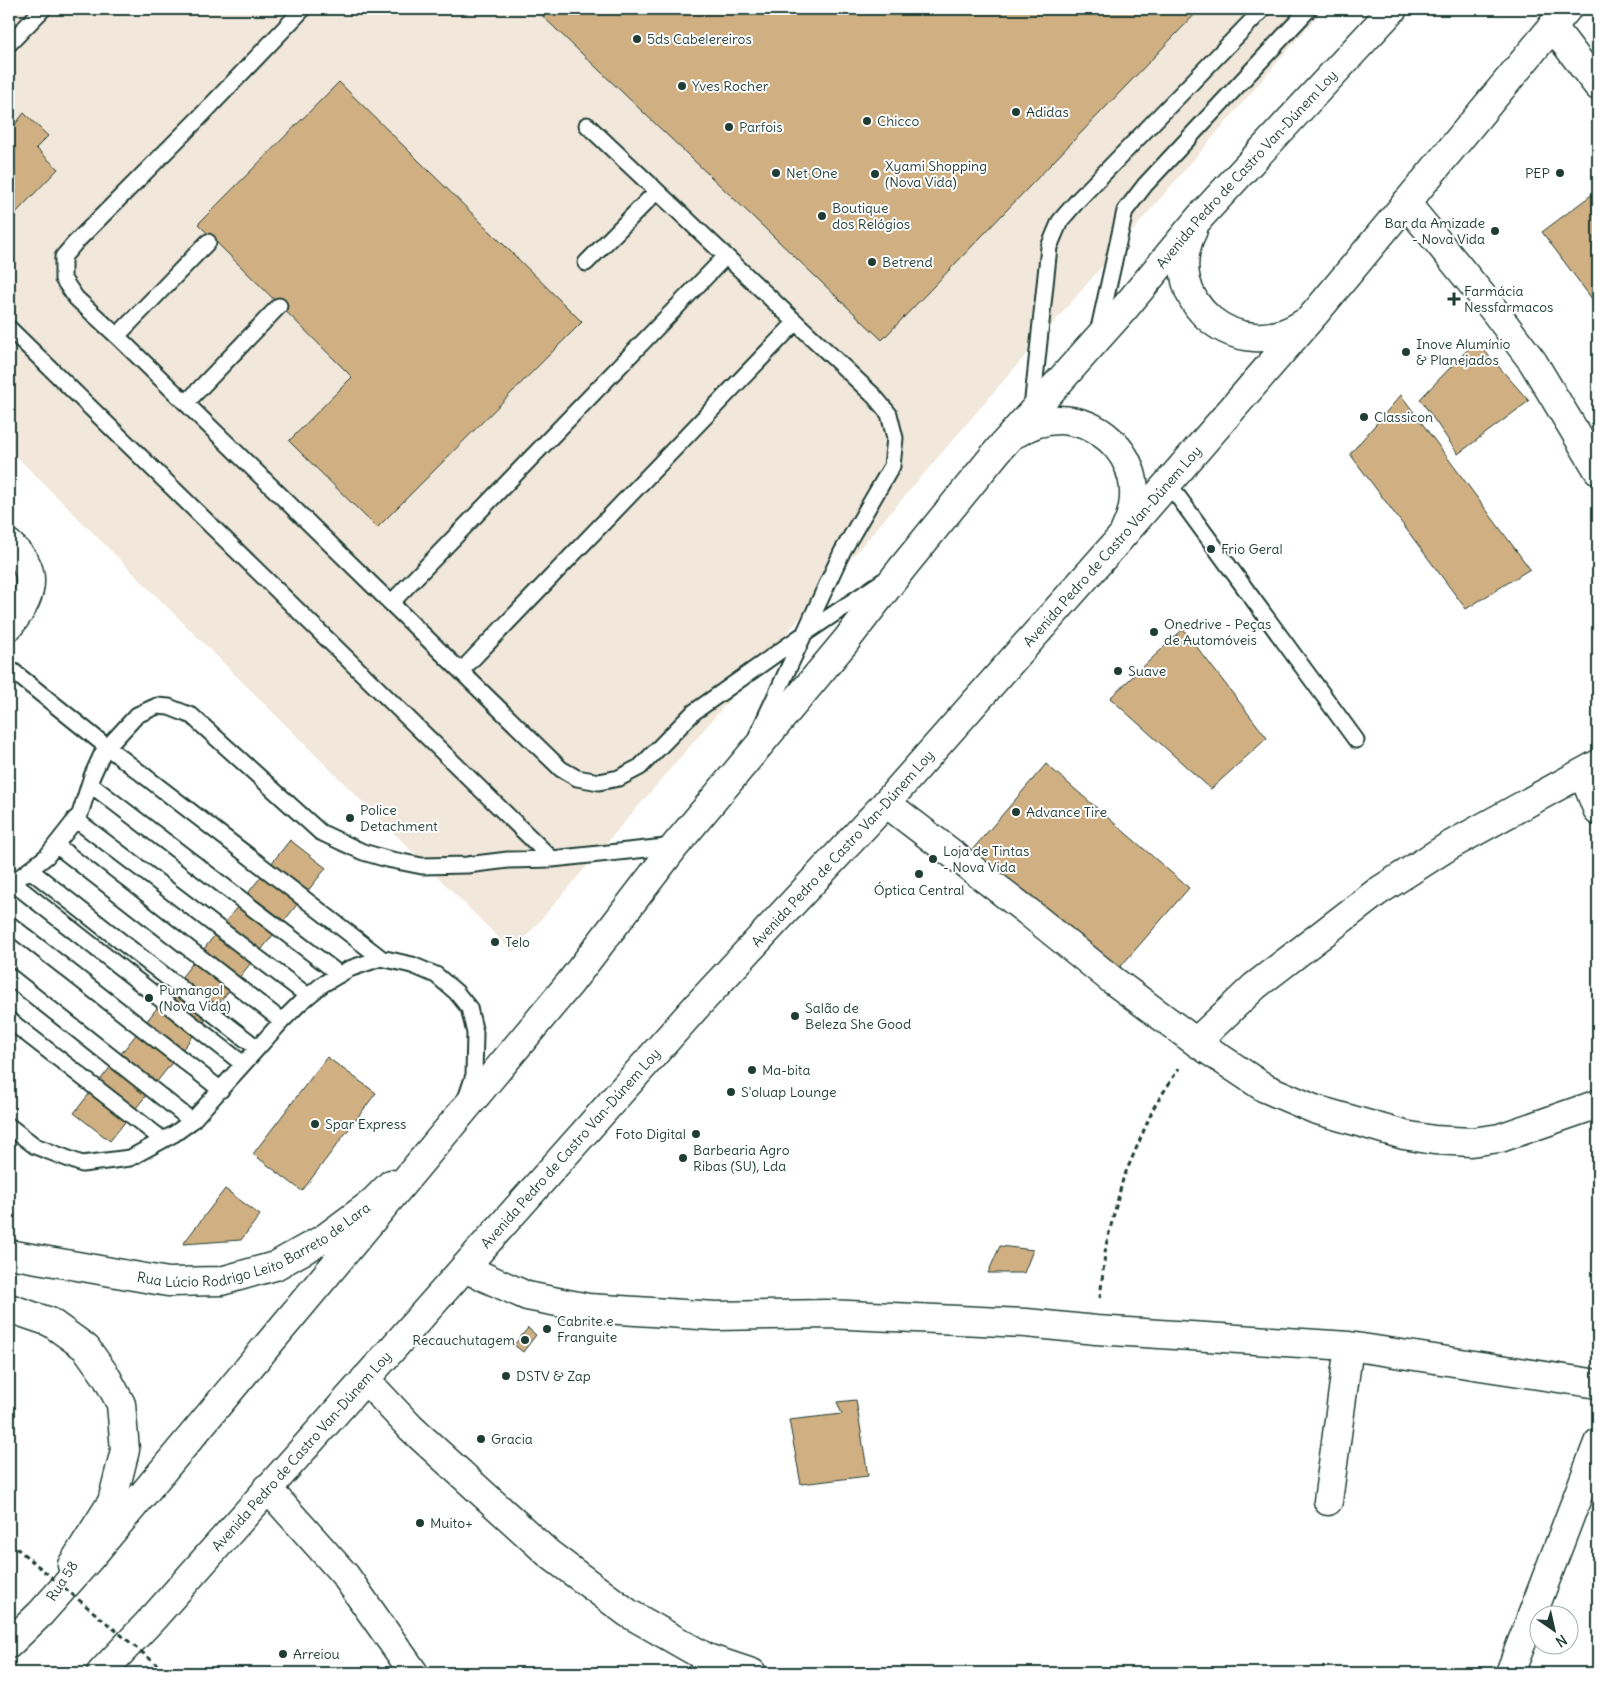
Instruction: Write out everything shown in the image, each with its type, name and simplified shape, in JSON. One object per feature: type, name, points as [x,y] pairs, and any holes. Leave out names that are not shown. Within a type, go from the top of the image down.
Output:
[{"type":"main road","name":"Avenida Pedro de Castro Van-Dúnem Loy","points":[[9,1644],[90,1558],[461,1115],[570,983],[675,846],[845,642],[903,567],[1000,448],[1123,310],[1201,216],[1393,9]]},
{"type":"main road","name":"Avenida Pedro de Castro Van-Dúnem Loy","points":[[101,1673],[155,1616],[695,1008],[886,802],[1116,543],[1317,311],[1560,17]]},
{"type":"main road","points":[[1560,17],[1598,86]]},
{"type":"main road","points":[[1406,203],[1493,309],[1533,362],[1598,470]]},
{"type":"main road","points":[[1201,216],[1189,237],[1184,262],[1185,274],[1192,297],[1198,307],[1216,324],[1238,335],[1250,338],[1274,337],[1298,328],[1317,311]]},
{"type":"main road","points":[[1000,448],[1018,432],[1041,422],[1053,420],[1078,422],[1091,426],[1106,436],[1120,450],[1126,460],[1134,484],[1133,510],[1129,522],[1116,543]]},
{"type":"main road","points":[[9,544],[25,561],[31,576],[29,594],[23,608],[9,626]]},
{"type":"main road","points":[[1196,1042],[1255,986],[1377,892],[1449,846],[1591,769],[1598,811]]},
{"type":"main road","points":[[886,802],[1027,911],[1111,979],[1196,1042],[1265,1088],[1314,1109],[1404,1134],[1434,1140],[1472,1142],[1500,1138],[1598,1104]]},
{"type":"main road","name":"Rua Lúcio Rodrigo Leito Barreto de Lara","points":[[9,1254],[168,1282],[221,1282],[274,1266],[325,1238],[372,1203],[461,1115]]},
{"type":"main road","points":[[464,1268],[527,1296],[588,1308],[716,1316],[837,1314],[1026,1323],[1096,1330],[1349,1346],[1598,1384]]},
{"type":"main road","name":"Rua 58","points":[[9,1308],[50,1322],[86,1348],[106,1376],[121,1404],[125,1450],[112,1502],[41,1612]]},
{"type":"main road","points":[[1328,1501],[1349,1346]]},
{"type":"main road","points":[[365,1379],[411,1428],[549,1554],[628,1613],[707,1658],[752,1673]]},
{"type":"main road","points":[[1510,1673],[1598,1443]]},
{"type":"main road","points":[[267,1488],[345,1575],[414,1673]]},
{"type":"lane","points":[[9,44],[43,9]]},
{"type":"lane","points":[[304,9],[75,243],[63,257],[63,279],[76,298],[561,769],[577,778],[599,782],[619,778],[640,767],[694,712],[903,567]]},
{"type":"lane","points":[[1032,413],[1049,247],[1060,221],[1262,9]]},
{"type":"lane","points":[[1097,338],[1125,211],[1145,185],[1309,9]]},
{"type":"lane","points":[[586,124],[874,396],[889,414],[895,438],[892,466],[842,552],[742,767]]},
{"type":"lane","points":[[586,263],[657,191]]},
{"type":"lane","points":[[117,336],[208,242]]},
{"type":"lane","points":[[391,603],[726,256]]},
{"type":"lane","points":[[186,403],[279,306]]},
{"type":"lane","points":[[461,671],[796,322]]},
{"type":"lane","points":[[9,328],[552,859]]},
{"type":"lane","points":[[1168,483],[1356,740]]},
{"type":"lane","points":[[9,668],[107,747],[381,958],[412,965],[436,976],[456,992],[469,1008],[475,1033],[474,1075],[461,1115]]},
{"type":"lane","points":[[243,1064],[11,885],[47,856],[80,814],[103,752],[137,715],[156,706],[169,706],[192,716],[320,832],[363,852],[387,859],[422,866],[467,865],[508,860],[552,859],[675,846]]},
{"type":"lane","points":[[90,784],[339,974]]},
{"type":"lane","points":[[75,819],[308,996]]},
{"type":"lane","points":[[56,845],[282,1021]]},
{"type":"lane","points":[[30,870],[257,1048]]},
{"type":"lane","points":[[9,924],[220,1090]]},
{"type":"lane","points":[[9,1126],[35,1146],[82,1164],[130,1158],[192,1121],[282,1021],[323,984],[349,969],[381,958]]},
{"type":"lane","points":[[9,976],[192,1121]]},
{"type":"lane","points":[[9,1020],[163,1140]]},
{"type":"path","points":[[1096,1330],[1106,1245],[1123,1179],[1154,1107],[1196,1042]]},
{"type":"path","points":[[9,1542],[166,1673]]},
{"type":"shaded area","points":[[9,9],[1323,9],[513,952],[9,449]]},
{"type":"building","name":"Xyami Shopping (Nova Vida)","points":[[535,9],[1200,9],[882,340]]},
{"type":"building","points":[[339,82],[582,322],[377,528],[289,441],[352,377],[198,224]]},
{"type":"building","points":[[24,113],[48,136],[36,148],[58,169],[9,220],[9,121],[14,126]]},
{"type":"building","points":[[1598,190],[1598,307],[1542,232]]},
{"type":"building","points":[[1476,341],[1529,401],[1458,454],[1420,399]]},
{"type":"building","points":[[1401,395],[1530,569],[1466,609],[1350,454]]},
{"type":"building","points":[[1183,629],[1267,738],[1211,789],[1110,698]]},
{"type":"building","points":[[1046,764],[1189,888],[1115,973],[972,850]]},
{"type":"building","points":[[290,840],[326,868],[110,1141],[74,1113]]},
{"type":"building","name":"Spar Express","points":[[327,1057],[376,1093],[302,1191],[253,1154]]},
{"type":"building","points":[[225,1189],[260,1215],[241,1240],[183,1244]]},
{"type":"building","points":[[1000,1246],[1033,1250],[1024,1273],[988,1273]]},
{"type":"building","name":"Recauchutagem","points":[[528,1328],[536,1335],[523,1352],[514,1345]]},
{"type":"building","points":[[856,1400],[868,1476],[801,1484],[789,1420],[842,1414],[837,1402]]},
{"type":"place","name":"5ds Cabelereiros","points":[[637,39]]},
{"type":"place","name":"Yves Rocher","points":[[682,86]]},
{"type":"place","name":"Adidas","points":[[1016,112]]},
{"type":"place","name":"Chicco","points":[[867,121]]},
{"type":"place","name":"Parfois","points":[[729,127]]},
{"type":"place","name":"Net One","points":[[776,173]]},
{"type":"place","name":"PEP","points":[[1560,173]]},
{"type":"place","name":"Xyami Shopping (Nova Vida)","points":[[875,174]]},
{"type":"place","name":"Boutique dos Relógios","points":[[822,216]]},
{"type":"place","name":"Bar da Amizade - Nova Vida","points":[[1495,231]]},
{"type":"place","name":"Betrend","points":[[872,262]]},
{"type":"place","name":"Farmácia Nessfarmacos","points":[[1454,299]]},
{"type":"place","name":"Inove Alumínio & Planejados","points":[[1406,352]]},
{"type":"place","name":"Classicon","points":[[1364,417]]},
{"type":"place","name":"Frio Geral","points":[[1211,549]]},
{"type":"place","name":"Onedrive - Peças de Automóveis","points":[[1154,632]]},
{"type":"place","name":"Suave","points":[[1118,671]]},
{"type":"place","name":"Advance Tire","points":[[1016,812]]},
{"type":"place","name":"Police Detachment","points":[[350,818]]},
{"type":"place","name":"Loja de Tintas - Nova Vida","points":[[933,859]]},
{"type":"place","name":"Óptica Central","points":[[919,874]]},
{"type":"place","name":"Telo","points":[[495,942]]},
{"type":"place","name":"Pumangol (Nova Vida)","points":[[149,998]]},
{"type":"place","name":"Salão de Beleza She Good","points":[[795,1016]]},
{"type":"place","name":"Ma-bita","points":[[752,1070]]},
{"type":"place","name":"S'oluap Lounge","points":[[731,1092]]},
{"type":"place","name":"Spar Express","points":[[315,1124]]},
{"type":"place","name":"Foto Digital","points":[[696,1134]]},
{"type":"place","name":"Barbearia Agro Ribas (SU), Lda","points":[[683,1158]]},
{"type":"place","name":"Cabrite e Franguite","points":[[547,1329]]},
{"type":"place","name":"Recauchutagem","points":[[525,1340]]},
{"type":"place","name":"DSTV & Zap","points":[[506,1376]]},
{"type":"place","name":"Gracia","points":[[481,1439]]},
{"type":"place","name":"Muito+","points":[[420,1523]]},
{"type":"place","name":"Arreiou","points":[[283,1654]]}]
